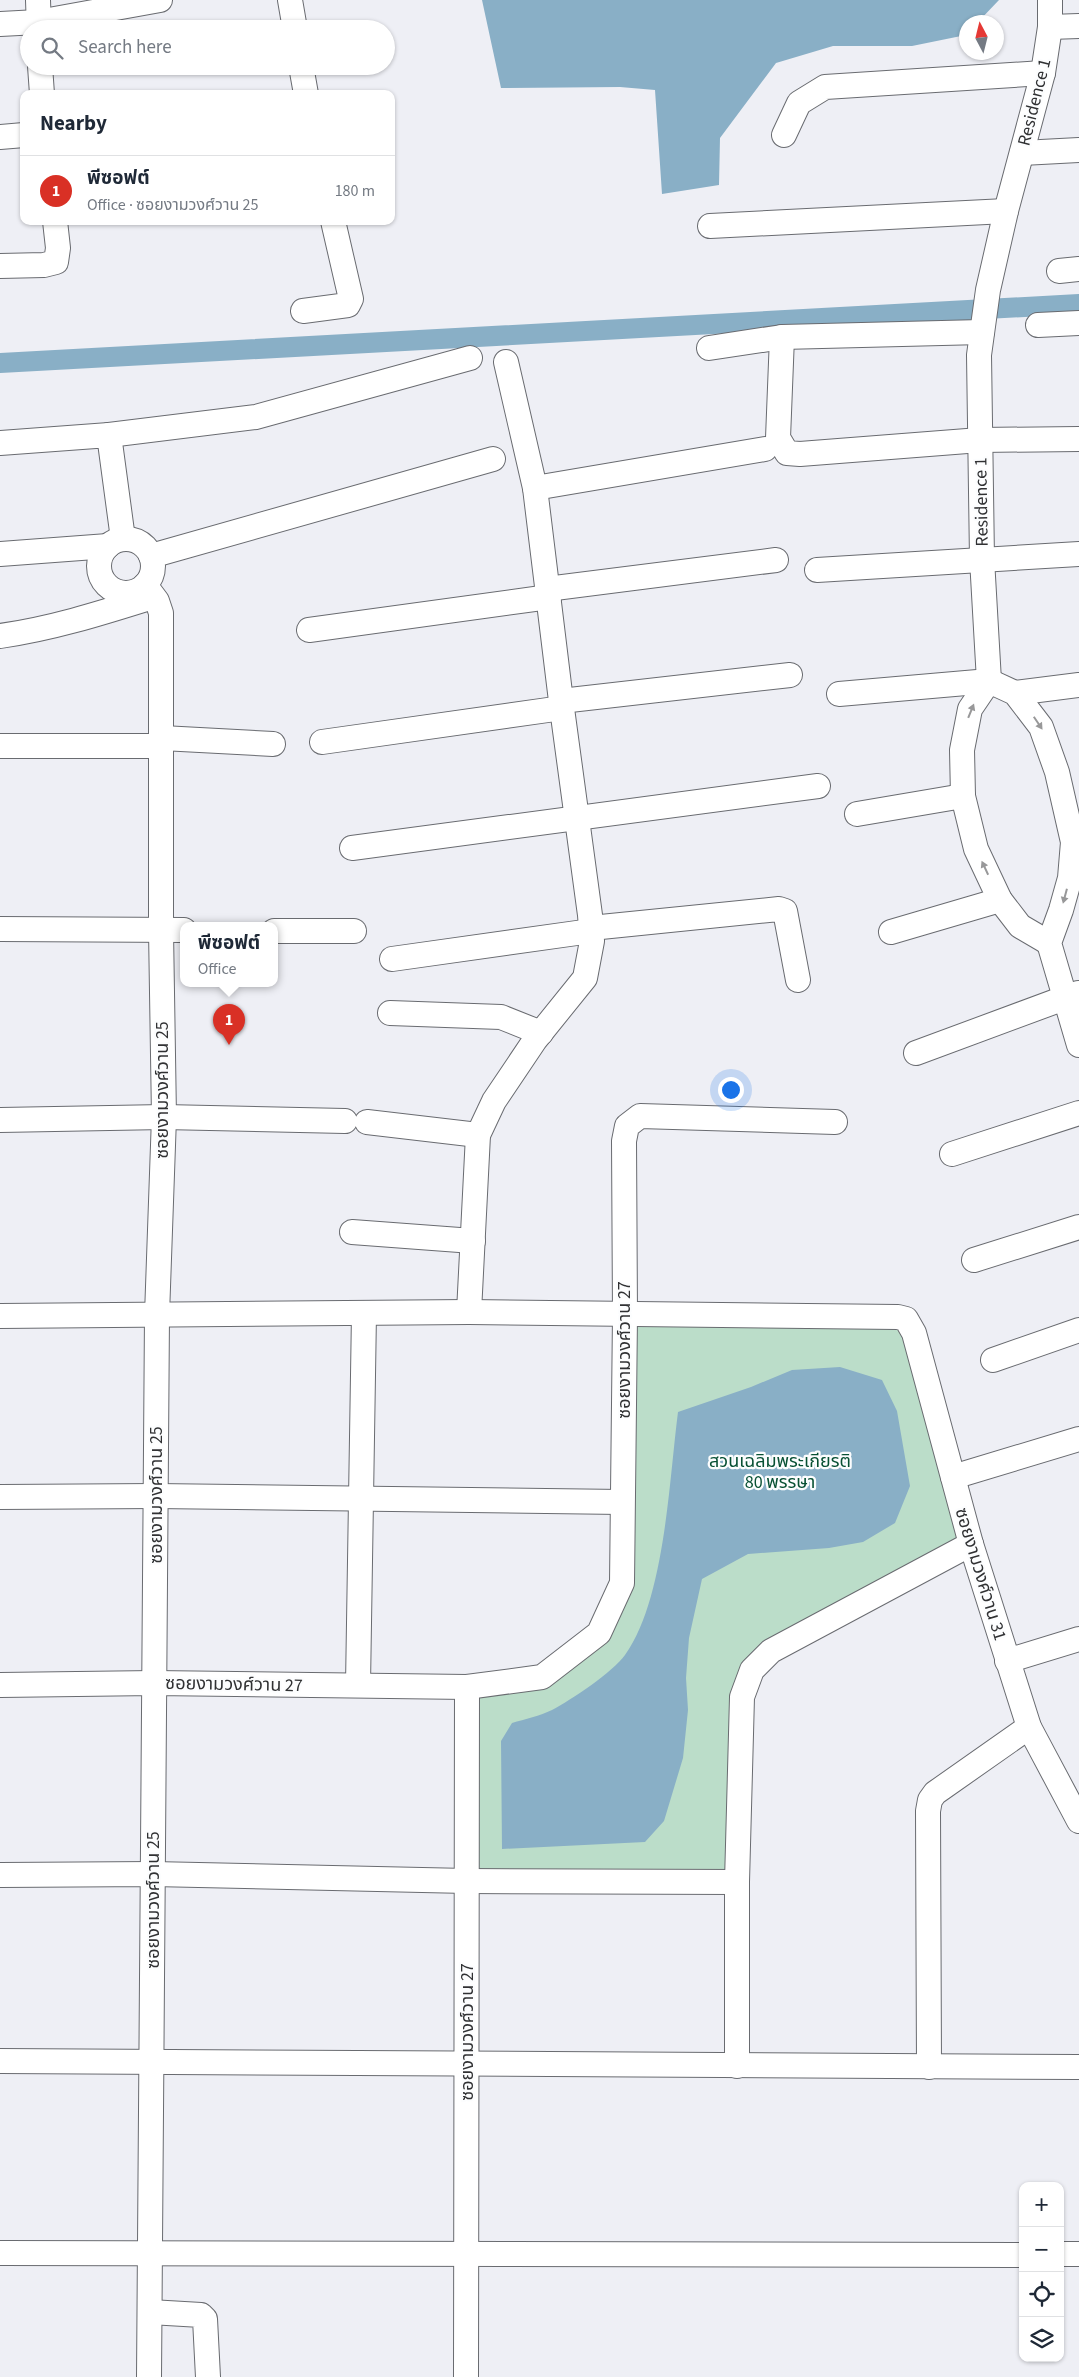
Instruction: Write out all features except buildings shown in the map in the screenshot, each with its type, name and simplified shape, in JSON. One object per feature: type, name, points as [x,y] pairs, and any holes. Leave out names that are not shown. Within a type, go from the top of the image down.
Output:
[{"type":"street","points":[[22,20],[160,0]]},
{"type":"street","points":[[290,0],[293,20]]},
{"type":"street","name":"Residence 1","points":[[989,680],[982,559],[979,355],[988,290],[1006,211],[1043,73],[1050,27],[1050,0]]},
{"type":"street","points":[[0,24],[20,20]]},
{"type":"street","points":[[1050,27],[1079,26]]},
{"type":"street","points":[[784,135],[799,103],[825,87],[1043,73]]},
{"type":"street","points":[[41,75],[42,90]]},
{"type":"street","points":[[299,90],[300,75]]},
{"type":"street","points":[[0,137],[20,135]]},
{"type":"street","points":[[1022,152],[1079,150]]},
{"type":"street","points":[[710,226],[1006,211]]},
{"type":"street","points":[[0,266],[44,265],[56,262],[58,248],[55,225]]},
{"type":"street","points":[[303,311],[341,307],[348,305],[351,299],[334,225]]},
{"type":"street","points":[[1038,325],[1079,323]]},
{"type":"street","points":[[709,348],[782,337],[983,328]]},
{"type":"street","points":[[782,337],[778,438],[787,453],[800,454],[980,440],[1079,439]]},
{"type":"street","points":[[0,443],[109,435],[256,417],[470,358]]},
{"type":"street","points":[[469,1312],[478,1135],[494,1101],[541,1033],[585,978],[590,958],[591,930],[535,488],[506,362]]},
{"type":"street","points":[[109,435],[116,543],[100,561],[102,578],[107,584],[122,592],[138,590],[153,598]]},
{"type":"street","points":[[535,488],[765,449]]},
{"type":"street","points":[[0,554],[116,543],[140,543],[151,556],[493,458]]},
{"type":"street","points":[[816,570],[1079,554]]},
{"type":"street","name":"ซอยงามวงศ์วาน 25","points":[[149,2377],[157,1316],[164,1117],[161,930],[162,742],[151,556]]},
{"type":"street","points":[[309,630],[776,560]]},
{"type":"street","points":[[0,636],[28,632],[73,621],[153,598]]},
{"type":"street","points":[[322,742],[561,705],[790,675]]},
{"type":"street","points":[[989,680],[970,710],[962,750],[963,796],[976,849],[1000,900],[1020,926],[1049,943],[1072,995],[1079,1045]]},
{"type":"street","points":[[839,694],[989,680],[1015,693],[1041,727],[1057,772],[1076,842],[1062,910],[1049,943]]},
{"type":"street","points":[[1015,693],[1079,685]]},
{"type":"street","points":[[0,746],[162,742],[273,744]]},
{"type":"street","points":[[352,848],[818,786]]},
{"type":"street","points":[[857,814],[963,796]]},
{"type":"street","points":[[891,932],[1000,900]]},
{"type":"street","points":[[392,959],[591,930],[779,909],[785,911],[788,922],[798,980]]},
{"type":"street","points":[[0,929],[180,930]]},
{"type":"street","points":[[278,931],[354,931]]},
{"type":"street","points":[[916,1053],[1072,995]]},
{"type":"street","points":[[390,1013],[501,1018],[541,1033]]},
{"type":"street","points":[[952,1154],[1079,1113]]},
{"type":"street","name":"ซอยงามวงศ์วาน 27","points":[[0,1685],[154,1683],[467,1687],[542,1678],[599,1633],[622,1583],[625,1315],[624,1141],[627,1126],[640,1116],[835,1122]]},
{"type":"street","points":[[0,1120],[164,1117],[356,1122],[478,1135]]},
{"type":"street","points":[[974,1260],[1079,1226]]},
{"type":"street","points":[[352,1232],[472,1241]]},
{"type":"street","points":[[0,1316],[469,1312],[625,1315]]},
{"type":"street","points":[[358,1685],[364,1313]]},
{"type":"street","name":"ซอยงามวงศ์วาน 31","points":[[625,1315],[898,1317],[906,1319],[914,1333],[971,1544],[1007,1661],[1030,1727],[1079,1821]]},
{"type":"street","points":[[993,1360],[1079,1330]]},
{"type":"street","points":[[953,1477],[1079,1439]]},
{"type":"street","points":[[0,1497],[156,1496],[622,1502]]},
{"type":"street","points":[[737,2066],[737,1882],[742,1697],[752,1670],[771,1651],[971,1544]]},
{"type":"street","points":[[1007,1661],[1079,1639]]},
{"type":"street","name":"ซอยงามวงศ์วาน 27","points":[[466,2377],[467,1687]]},
{"type":"street","points":[[929,2067],[928,1810],[930,1800],[935,1793],[1030,1727]]},
{"type":"street","points":[[0,1875],[153,1874],[467,1881],[737,1882]]},
{"type":"street","points":[[0,2061],[1079,2067]]},
{"type":"street","points":[[0,2253],[150,2251],[466,2255],[1019,2254]]},
{"type":"street","points":[[1064,2254],[1079,2254]]},
{"type":"street","points":[[150,2312],[200,2315],[205,2318],[208,2377]]},
{"type":"green space","name":"สวนเฉลิมพระเกียรติ 80 พรรษา","points":[[906,1322],[964,1541],[748,1665],[733,1878],[463,1874],[464,1692],[548,1686],[609,1638],[631,1323]]},
{"type":"water","points":[[482,0],[999,0],[985,15],[959,15],[959,36],[912,46],[833,46],[776,63],[720,138],[719,185],[662,194],[655,90],[620,87],[501,88]]},
{"type":"water","points":[[840,1367],[882,1380],[897,1411],[910,1486],[895,1523],[863,1542],[829,1548],[748,1554],[702,1579],[689,1638],[686,1678],[688,1710],[683,1758],[664,1821],[645,1842],[502,1849],[501,1741],[512,1723],[552,1710],[591,1685],[619,1662],[638,1631],[649,1603],[657,1572],[668,1504],[678,1412],[751,1387],[792,1370]]},
{"type":"waterway","points":[[0,363],[1079,304]]},
{"type":"place","name":"พีซอฟต์","points":[[229,1045]]}]
